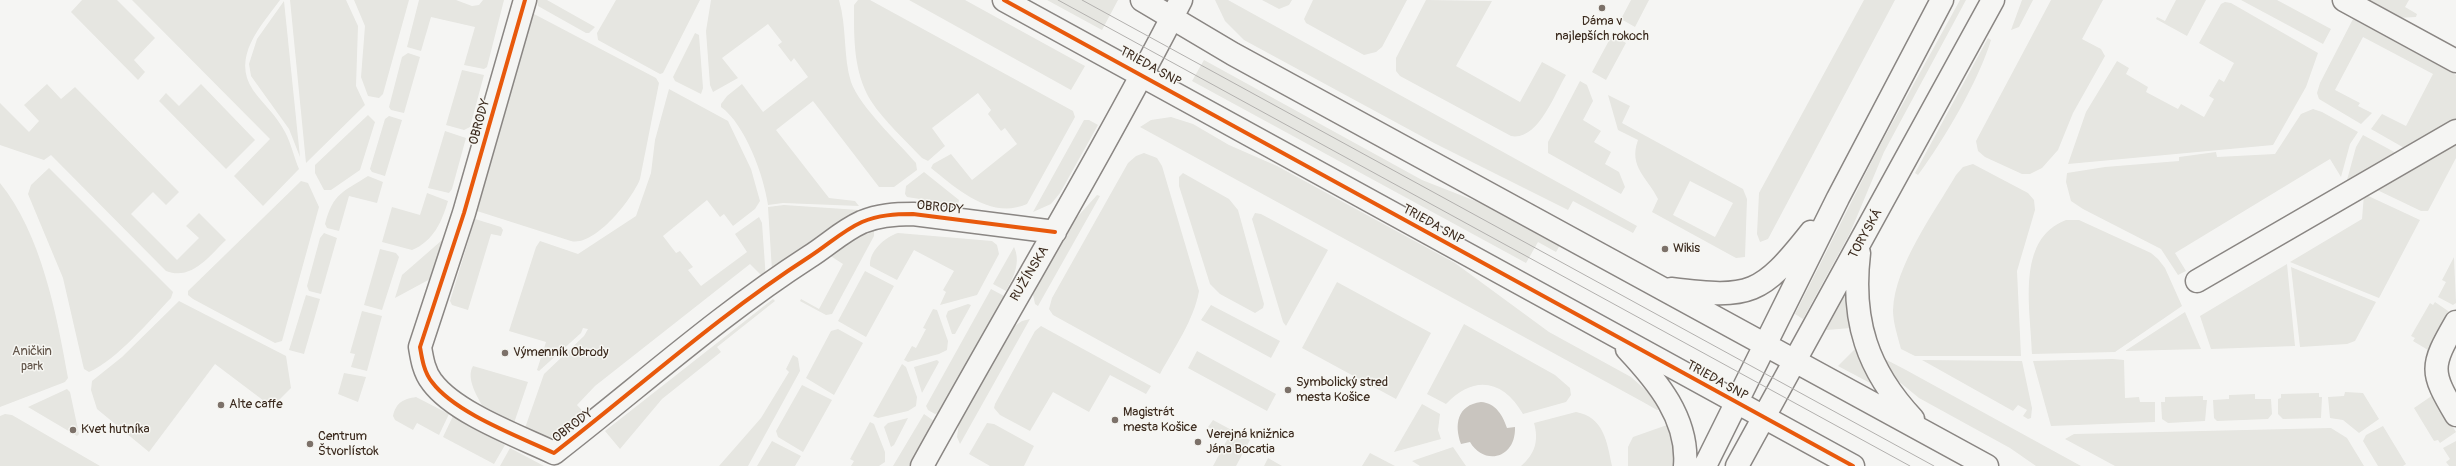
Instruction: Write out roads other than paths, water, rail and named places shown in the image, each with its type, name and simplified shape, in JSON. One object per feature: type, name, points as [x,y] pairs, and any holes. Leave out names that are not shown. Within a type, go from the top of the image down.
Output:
[{"type":"street","name":"OBRODY","points":[[525,0],[464,213],[420,347],[425,369],[431,381],[456,404],[560,460],[769,283],[814,254],[842,232],[863,221],[890,214],[1055,232]]},
{"type":"street","name":"TRIEDA SNP","points":[[1004,0],[1142,74],[1853,466]]},
{"type":"street","points":[[1142,0],[1177,9],[1233,54],[1657,288],[1795,361],[1987,466]]},
{"type":"street","points":[[1705,466],[1838,198],[1942,0]]},
{"type":"street","name":"TORYSKÁ","points":[[1737,466],[1860,246],[1993,0]]},
{"type":"street","points":[[2344,0],[2456,61]]},
{"type":"street","name":"RUŽÍNSKA","points":[[922,466],[1013,302],[1055,232],[1177,9]]},
{"type":"street","points":[[2197,281],[2456,131]]},
{"type":"street","points":[[1657,288],[1721,295],[1739,292],[1759,286],[1778,273],[1838,198]]},
{"type":"street","points":[[1860,246],[1857,302],[1863,335],[1871,358],[1890,392],[1924,431]]},
{"type":"street","points":[[2456,322],[2437,359],[2436,374],[2440,387],[2456,415]]},
{"type":"street","points":[[1615,336],[1642,365],[1668,399],[1684,439],[1685,466]]},
{"type":"tram line","points":[[1058,0],[1910,466]]},
{"type":"tram line","points":[[1082,0],[1934,466]]},
{"type":"place","name":"Dáma v najlepších rokoch","points":[[1602,8]]},
{"type":"place","name":"Wikis","points":[[1665,249]]},
{"type":"place","name":"Výmenník Obrody","points":[[505,353]]},
{"type":"place","name":"Symbolický stred mesta Košice","points":[[1288,390]]},
{"type":"place","name":"Alte caffe","points":[[221,405]]},
{"type":"place","name":"Magistrát mesta Košice","points":[[1115,420]]},
{"type":"place","name":"Kvet hutníka","points":[[73,430]]},
{"type":"place","name":"Verejná knižnica Jána Bocatia","points":[[1198,442]]},
{"type":"place","name":"Centrum Štvorlístok","points":[[310,444]]},
{"type":"park label","name":"Aničkin park","points":[[32,360]]}]
